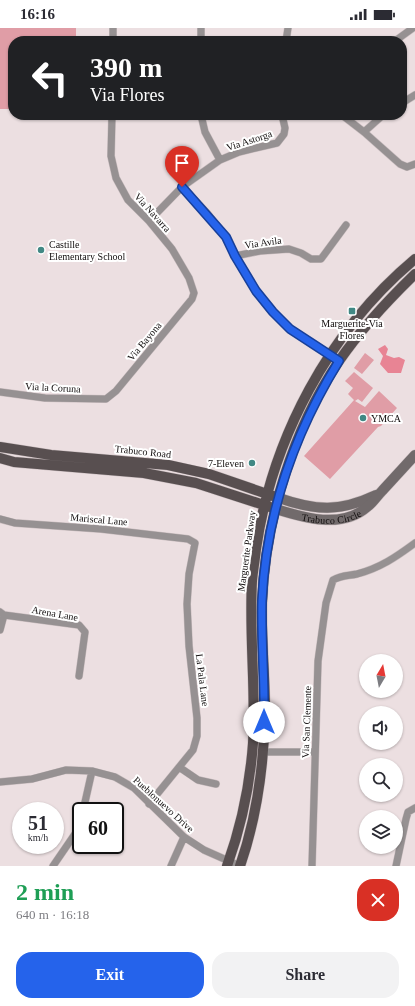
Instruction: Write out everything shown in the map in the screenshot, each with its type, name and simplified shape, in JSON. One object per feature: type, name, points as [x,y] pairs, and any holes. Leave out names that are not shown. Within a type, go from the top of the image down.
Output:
[{"type":"main road","name":"Marguerite Parkway","points":[[228,864],[241,818],[252,751],[252,579],[258,537],[265,505],[280,454],[293,421],[306,395],[330,355],[355,321],[382,290],[415,259]]},
{"type":"main road","name":"Marguerite Parkway","points":[[240,866],[251,824],[263,752],[265,711],[262,630],[263,588],[269,538],[279,498],[294,450],[322,390],[339,361],[390,298],[415,274]]},
{"type":"main road","name":"Trabuco Road","points":[[0,447],[51,455],[168,465],[194,470],[279,498]]},
{"type":"main road","points":[[0,458],[14,462],[144,473],[196,483],[276,509]]},
{"type":"main road","points":[[144,462],[144,473]]},
{"type":"main road","points":[[252,751],[263,752]]},
{"type":"street","points":[[402,36],[413,28]]},
{"type":"street","name":"Via Navarra","points":[[112,120],[111,156],[116,178],[128,200],[149,221],[172,249],[189,278],[194,293]]},
{"type":"street","points":[[203,120],[205,132],[220,160]]},
{"type":"street","name":"Via Astorga","points":[[149,221],[182,187],[220,160],[255,147],[277,143],[284,134],[285,128],[283,120]]},
{"type":"street","points":[[348,120],[400,164],[407,167],[415,164]]},
{"type":"street","points":[[364,132],[376,120]]},
{"type":"street","points":[[182,187],[226,237],[235,256],[256,291],[273,312],[290,329],[339,361]]},
{"type":"street","name":"Via Avila","points":[[235,256],[260,250],[288,249],[301,253],[311,259],[321,259],[346,225]]},
{"type":"street","name":"Via Bayona","points":[[106,399],[116,390],[188,305],[194,293]]},
{"type":"street","name":"Via la Coruna","points":[[0,392],[45,398],[106,399]]},
{"type":"street","name":"Trabuco Circle","points":[[276,509],[308,518],[336,520],[354,515],[367,508],[415,454]]},
{"type":"street","name":"Trabuco Circle","points":[[279,498],[309,506],[332,508],[357,503],[380,494]]},
{"type":"street","name":"Mariscal Lane","points":[[0,519],[15,523],[101,529],[188,539],[195,543]]},
{"type":"street","name":"La Pala Lane","points":[[149,804],[193,750],[197,736],[198,718],[188,646],[187,604],[195,543]]},
{"type":"street","name":"Via San Clemente","points":[[312,866],[318,661],[326,603],[332,580],[381,566],[415,543]]},
{"type":"street","points":[[0,630],[2,614]]},
{"type":"street","name":"Arena Lane","points":[[2,614],[79,625],[86,632],[79,676]]},
{"type":"street","points":[[263,752],[315,752]]},
{"type":"street","points":[[179,767],[198,780],[216,784]]},
{"type":"street","name":"Pueblonuevo Drive","points":[[0,782],[32,779],[66,770],[92,771],[115,777],[134,788],[184,837],[228,864],[240,866]]},
{"type":"street","points":[[84,802],[92,771]]},
{"type":"street","points":[[396,866],[408,812],[415,808]]},
{"type":"street","points":[[53,866],[72,837]]},
{"type":"street","points":[[171,866],[184,837]]},
{"type":"shaded area","points":[[0,28],[76,28],[76,36],[8,36],[8,109],[0,109]]},
{"type":"shaded area","points":[[385,345],[388,349],[386,355],[394,358],[399,357],[405,360],[401,373],[388,373],[380,364],[383,356],[378,349]]},
{"type":"shaded area","points":[[365,353],[374,360],[362,374],[354,368]]},
{"type":"shaded area","points":[[354,372],[373,388],[362,402],[358,399],[355,401],[365,407],[379,391],[397,408],[330,479],[304,456],[354,400],[348,394],[353,388],[345,381]]},
{"type":"place","name":"Castille Elementary School","points":[[41,250]]},
{"type":"place","name":"Marguerite-Via Flores","points":[[352,311]]},
{"type":"place","name":"YMCA","points":[[363,418]]},
{"type":"place","name":"7-Eleven","points":[[252,463]]},
{"type":"route","points":[[182,187],[207,213],[226,237],[235,256],[256,291],[273,312],[290,329],[339,361],[311,411],[294,450],[281,487],[269,538],[262,602],[264,722]]}]
